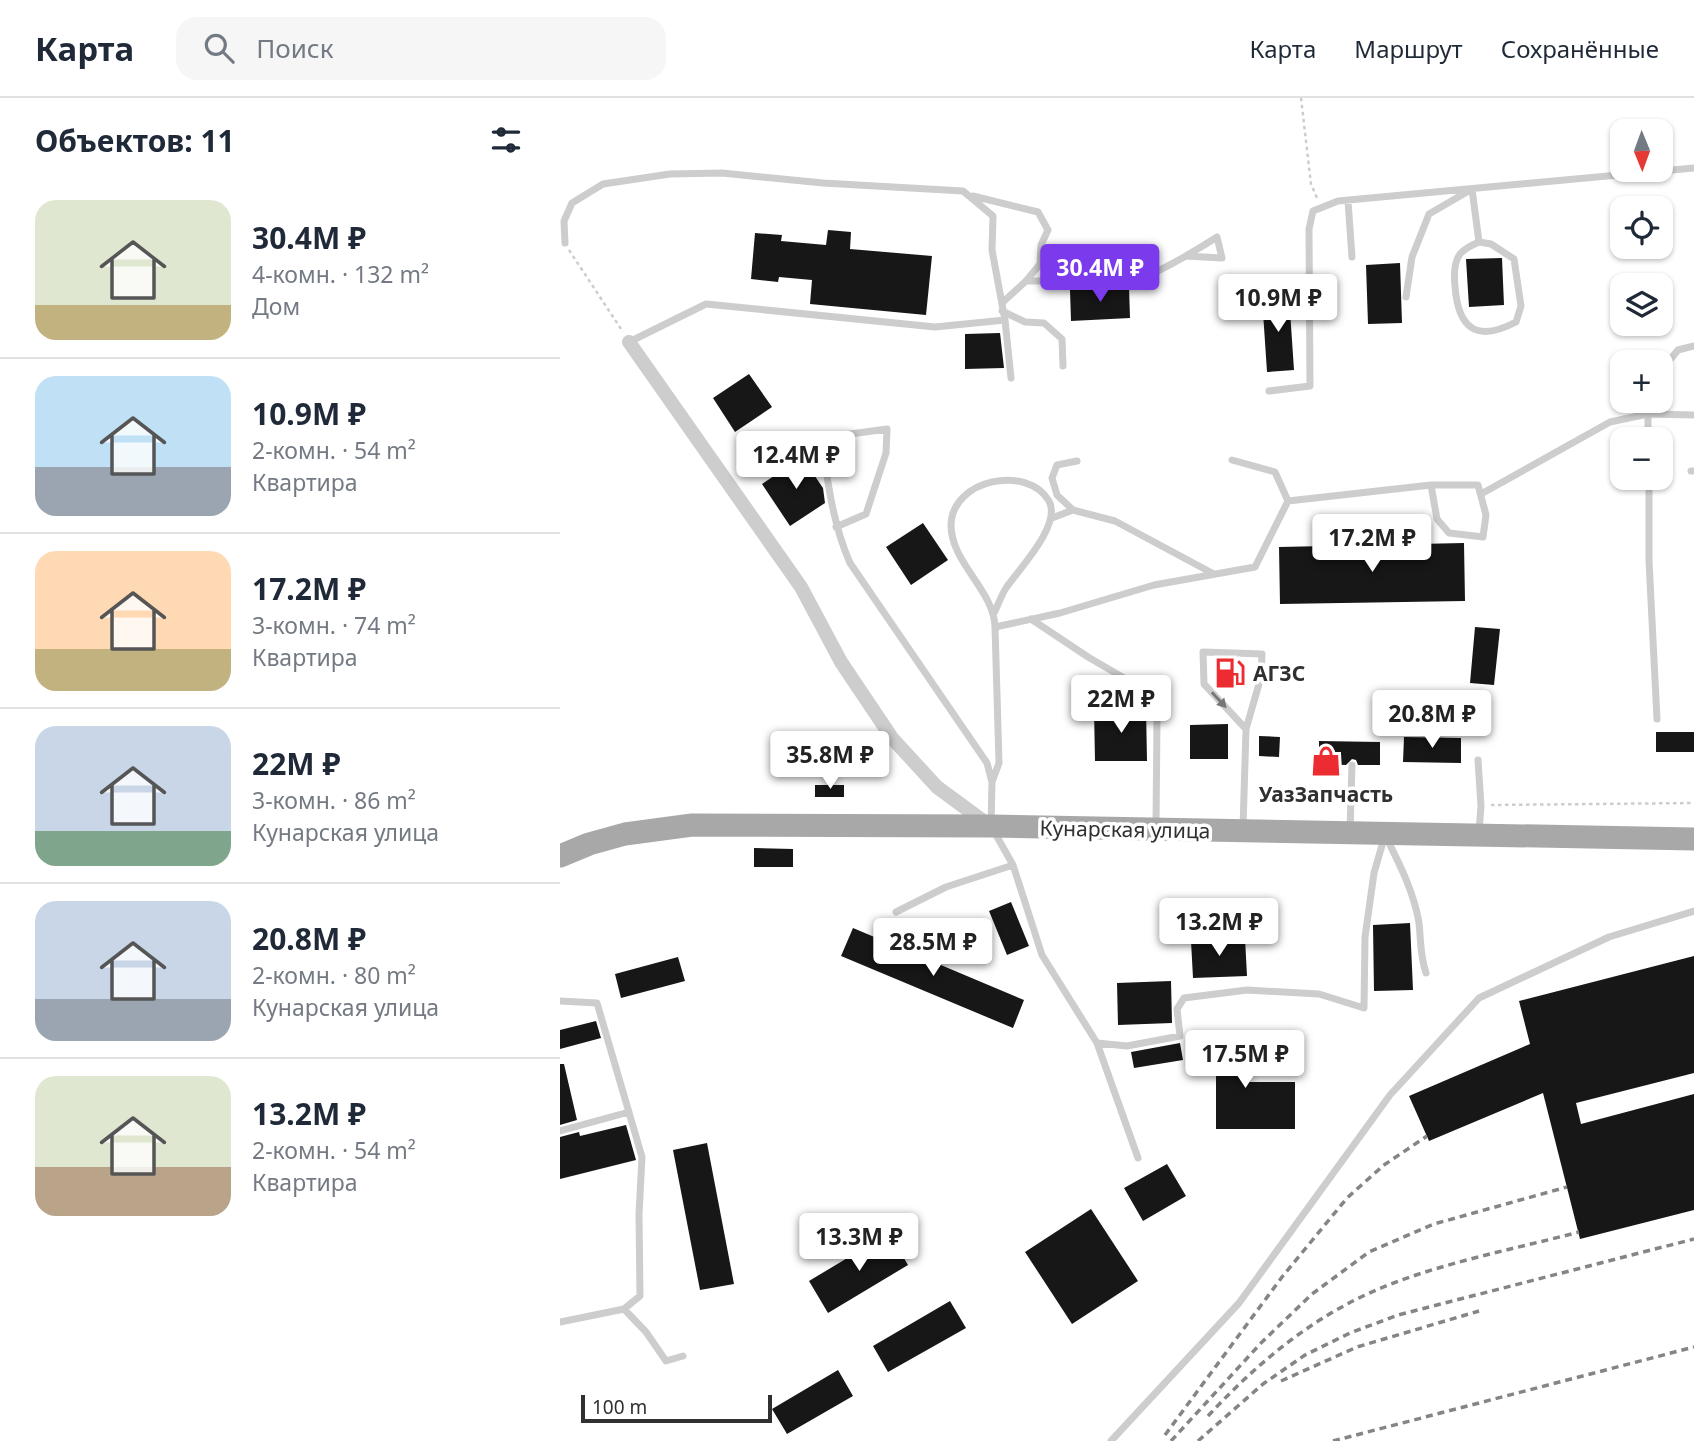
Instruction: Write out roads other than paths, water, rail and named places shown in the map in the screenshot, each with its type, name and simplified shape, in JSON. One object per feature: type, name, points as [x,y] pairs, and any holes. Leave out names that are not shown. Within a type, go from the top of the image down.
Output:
[{"type":"main road","name":"Кунарская улица","points":[[560,856],[625,834],[692,825],[991,826],[1694,839]]},
{"type":"street","points":[[629,342],[801,587],[841,662],[892,738],[937,787],[991,826]]},
{"type":"lane","points":[[1269,391],[1310,386],[1309,229],[1313,211],[1338,201],[1694,168]]},
{"type":"lane","points":[[565,243],[564,221],[572,203],[603,184],[670,174],[722,173],[823,183],[963,191],[993,216],[992,250],[1012,378]]},
{"type":"lane","points":[[1472,189],[1479,242]]},
{"type":"lane","points":[[1406,297],[1412,257],[1430,214],[1472,189]]},
{"type":"lane","points":[[969,195],[1038,212],[1048,230],[1041,245],[1040,264],[1002,307]]},
{"type":"lane","points":[[1348,201],[1352,257]]},
{"type":"lane","points":[[1026,281],[1133,281],[1186,257],[1217,237],[1222,258],[1186,257]]},
{"type":"lane","points":[[1479,242],[1491,244],[1514,259],[1521,306],[1516,322],[1490,331],[1472,329],[1464,323],[1460,315],[1454,274],[1458,256],[1469,246],[1479,242]]},
{"type":"lane","points":[[1151,274],[1154,257]]},
{"type":"lane","points":[[629,342],[706,304],[935,327],[1005,320]]},
{"type":"lane","points":[[1002,307],[1025,322],[1044,323],[1062,339],[1063,366]]},
{"type":"lane","points":[[1673,356],[1678,350],[1694,346]]},
{"type":"lane","points":[[1481,494],[1610,422],[1648,414],[1694,415]]},
{"type":"lane","points":[[1648,414],[1648,427]]},
{"type":"lane","points":[[836,527],[866,514],[886,453],[887,429],[821,438],[836,527],[850,563],[987,763],[992,782],[991,826],[1013,865],[1042,955],[1097,1043],[1138,1158]]},
{"type":"lane","points":[[1232,460],[1275,472],[1288,501]]},
{"type":"lane","points":[[1077,461],[1057,465],[1052,478],[1056,495],[1073,510],[1115,521],[1213,573]]},
{"type":"lane","points":[[992,782],[999,763],[995,612],[1004,590],[1047,530],[1052,517],[1050,503],[1042,493],[1026,484],[989,481],[972,488],[956,509],[951,523],[959,554],[995,612]]},
{"type":"lane","points":[[1288,501],[1431,485],[1478,485],[1486,515],[1483,537],[1449,533],[1437,519],[1431,485]]},
{"type":"lane","points":[[1648,490],[1657,719]]},
{"type":"lane","points":[[1050,503],[1056,495]]},
{"type":"lane","points":[[995,626],[1060,613],[1154,585],[1255,566],[1288,501]]},
{"type":"lane","points":[[1052,517],[1073,510]]},
{"type":"lane","points":[[1031,619],[1148,692],[1157,720],[1156,830]]},
{"type":"lane","points":[[1243,832],[1246,729],[1261,677],[1262,654],[1203,652],[1204,684],[1246,729]]},
{"type":"lane","points":[[1478,760],[1481,806],[1479,836]]},
{"type":"lane","points":[[1349,834],[1352,765]]},
{"type":"lane","points":[[1097,1043],[1128,1046],[1180,1036],[1177,1009],[1184,998],[1247,990],[1318,994],[1364,1009],[1365,937],[1374,873],[1385,835]]},
{"type":"lane","points":[[1385,835],[1407,880],[1419,922],[1421,958],[1426,973]]},
{"type":"lane","points":[[896,912],[946,887],[1013,865]]},
{"type":"lane","points":[[1111,1441],[1239,1303],[1390,1095],[1479,998],[1609,937],[1694,911]]},
{"type":"lane","points":[[560,1001],[597,1003],[642,1157],[639,1213],[640,1296],[624,1309],[560,1322]]},
{"type":"lane","points":[[560,1131],[629,1112]]},
{"type":"lane","points":[[624,1309],[646,1332],[666,1361],[683,1356]]},
{"type":"railway","points":[[1165,1435],[1282,1277],[1347,1198],[1384,1165],[1427,1136]]},
{"type":"railway","points":[[1171,1441],[1261,1343],[1312,1294],[1369,1252],[1434,1224],[1567,1187]]},
{"type":"railway","points":[[1208,1416],[1238,1385],[1287,1343],[1322,1319],[1367,1294],[1456,1263],[1579,1232]]},
{"type":"railway","points":[[1198,1441],[1263,1384],[1305,1355],[1350,1333],[1398,1315],[1694,1239]]},
{"type":"railway","points":[[1281,1381],[1357,1347],[1479,1311]]},
{"type":"railway","points":[[1333,1441],[1694,1347]]},
{"type":"place","name":"АГЗС","points":[[1230,673]]},
{"type":"place","name":"УазЗапчасть","points":[[1326,761]]}]
